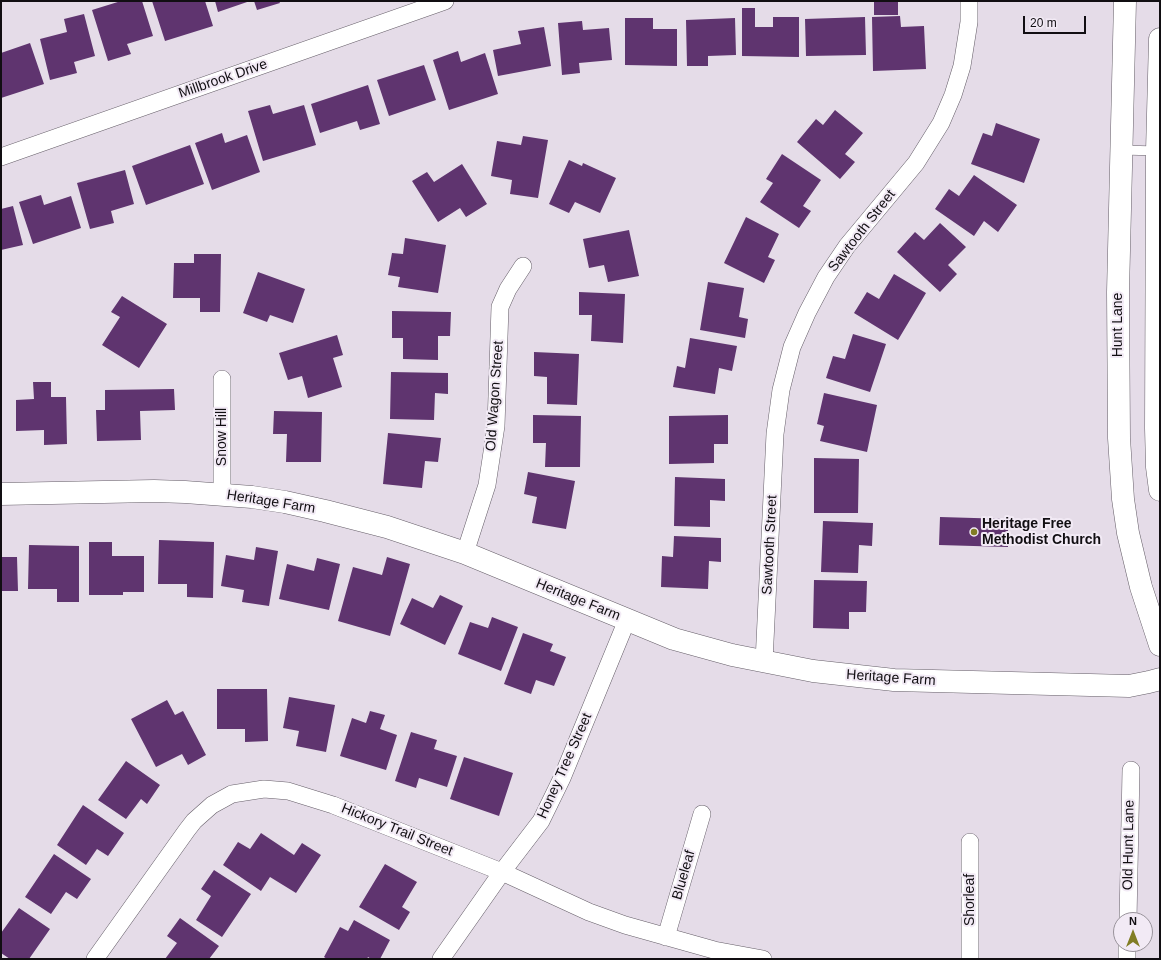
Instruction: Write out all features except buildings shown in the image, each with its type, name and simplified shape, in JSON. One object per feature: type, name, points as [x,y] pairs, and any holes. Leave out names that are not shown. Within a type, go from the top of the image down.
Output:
[{"type":"street","name":"Millbrook Drive","points":[[1,157],[445,1]]},
{"type":"street","name":"Sawtooth Street","points":[[764,662],[775,434],[781,390],[792,347],[807,313],[826,277],[847,246],[916,164],[941,123],[953,95],[962,66],[969,22],[969,1]]},
{"type":"street","name":"Hunt Lane","points":[[1125,1],[1118,300],[1119,438],[1127,526],[1141,587],[1160,645]]},
{"type":"street","points":[[1160,40],[1156,428],[1157,467],[1160,490]]},
{"type":"street","name":"Old Wagon Street","points":[[465,553],[487,485],[496,426],[500,307],[508,289],[523,266]]},
{"type":"street","name":"Snow Hill","points":[[222,379],[222,494]]},
{"type":"street","name":"Heritage Farm","points":[[1,494],[154,491],[222,494],[285,502],[387,527],[465,553],[674,639],[732,655],[813,671],[894,680],[1129,686],[1160,679]]},
{"type":"street","name":"Honey Tree Street","points":[[441,959],[502,872],[541,821],[562,778],[627,620]]},
{"type":"street","name":"Old Hunt Lane","points":[[1128,912],[1131,770]]},
{"type":"street","name":"Hickory Trail Street","points":[[95,959],[194,821],[212,805],[232,794],[264,789],[288,791],[333,805],[502,872],[589,912],[625,925],[714,950],[763,959]]},
{"type":"street","name":"Blueleaf","points":[[666,937],[702,814]]},
{"type":"street","name":"Shorleaf","points":[[970,842],[970,959]]},
{"type":"lane","points":[[1121,150],[1158,151]]},
{"type":"place","name":"Heritage Free Methodist Church","points":[[974,532]]}]
